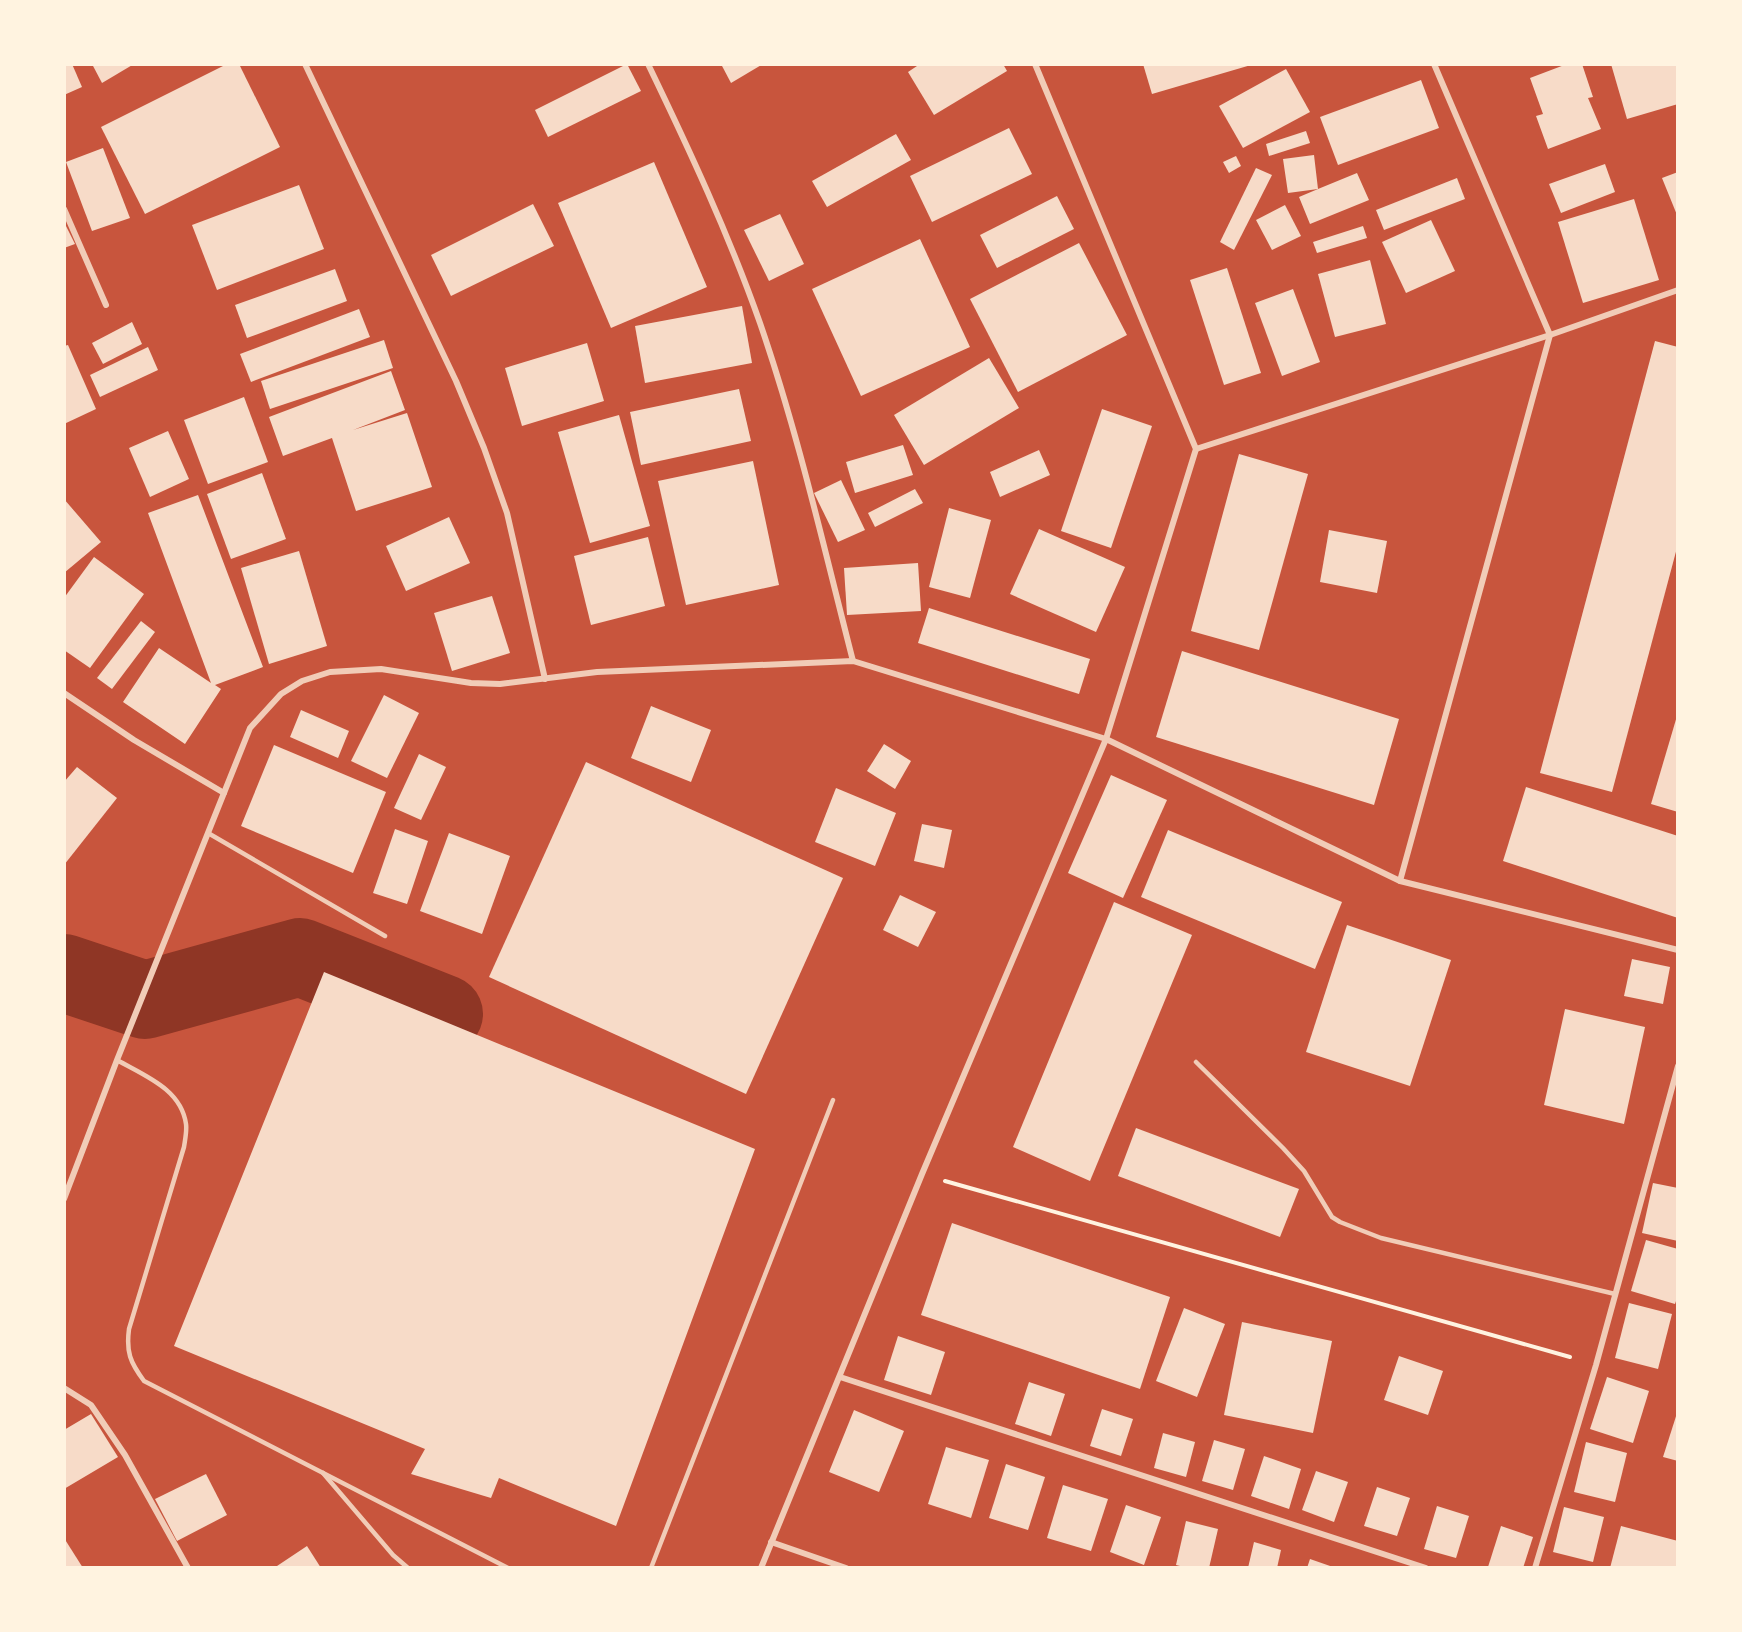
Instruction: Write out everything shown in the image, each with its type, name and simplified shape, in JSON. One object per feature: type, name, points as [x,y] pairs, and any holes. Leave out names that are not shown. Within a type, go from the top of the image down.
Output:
[{"type":"street","points":[[305,64],[446,360],[484,448],[507,513],[545,679]]},
{"type":"street","points":[[648,64],[731,247],[760,322],[791,422],[853,661]]},
{"type":"street","points":[[761,1568],[922,1174],[1106,739],[1196,449],[1035,64]]},
{"type":"street","points":[[1400,881],[1550,335],[1434,64]]},
{"type":"street","points":[[64,209],[106,305]]},
{"type":"street","points":[[1196,449],[1550,335],[1677,290]]},
{"type":"street","points":[[64,1199],[250,728],[281,694],[302,681],[330,672],[381,669],[500,684],[597,672],[853,661],[1106,739],[1400,881],[1677,950]]},
{"type":"street","points":[[64,693],[134,740],[224,792]]},
{"type":"street","points":[[1535,1568],[1596,1365],[1677,1066]]},
{"type":"street","points":[[840,1377],[1426,1568]]},
{"type":"street","points":[[64,1388],[91,1405],[125,1455],[188,1568]]},
{"type":"street","points":[[771,1542],[846,1568]]},
{"type":"lane","points":[[208,832],[384,936]]},
{"type":"lane","points":[[117,1060],[170,1091],[180,1105],[187,1125],[184,1147],[129,1329],[127,1347],[130,1358],[144,1381],[508,1568]]},
{"type":"lane","points":[[1196,1062],[1297,1163],[1332,1217],[1340,1222],[1381,1238],[1615,1294]]},
{"type":"lane","points":[[651,1568],[833,1100]]},
{"type":"lane","points":[[322,1471],[393,1555],[408,1568]]},
{"type":"path","points":[[922,1174],[1596,1365]]},
{"type":"building","points":[[64,64],[72,64],[82,87],[64,95]]},
{"type":"building","points":[[92,64],[134,64],[102,83]]},
{"type":"building","points":[[227,64],[239,64],[280,147],[145,214],[101,127]]},
{"type":"building","points":[[627,64],[641,91],[548,137],[535,110]]},
{"type":"building","points":[[721,64],[763,64],[731,83]]},
{"type":"building","points":[[920,64],[1003,64],[1007,71],[934,115],[908,72]]},
{"type":"building","points":[[1143,64],[1250,64],[1251,65],[1152,94]]},
{"type":"building","points":[[1567,64],[1582,64],[1593,97],[1588,98],[1601,129],[1548,149],[1536,116],[1543,114],[1530,78]]},
{"type":"building","points":[[1611,64],[1678,64],[1678,104],[1627,119]]},
{"type":"building","points":[[1286,69],[1310,112],[1243,148],[1219,106]]},
{"type":"building","points":[[1421,80],[1439,128],[1338,165],[1320,117]]},
{"type":"building","points":[[1009,128],[1032,174],[932,222],[910,176]]},
{"type":"building","points":[[1306,131],[1310,143],[1269,156],[1266,144]]},
{"type":"building","points":[[896,134],[911,160],[827,207],[812,181]]},
{"type":"building","points":[[103,148],[130,218],[92,231],[66,162]]},
{"type":"building","points":[[1314,155],[1318,189],[1288,193],[1283,159]]},
{"type":"building","points":[[1236,156],[1241,166],[1229,173],[1223,162]]},
{"type":"building","points":[[654,162],[707,287],[611,328],[558,203]]},
{"type":"building","points":[[1605,164],[1615,192],[1561,213],[1549,184]]},
{"type":"building","points":[[1256,168],[1272,175],[1234,250],[1220,242]]},
{"type":"building","points":[[1678,172],[1678,215],[1677,215],[1662,178]]},
{"type":"building","points":[[1357,173],[1369,200],[1310,224],[1299,197]]},
{"type":"building","points":[[1457,178],[1465,199],[1384,230],[1376,210]]},
{"type":"building","points":[[299,185],[324,249],[217,290],[192,225]]},
{"type":"building","points":[[1057,196],[1074,229],[997,268],[980,235]]},
{"type":"building","points":[[1634,199],[1659,280],[1583,303],[1558,222]]},
{"type":"building","points":[[533,204],[554,246],[451,296],[431,255]]},
{"type":"building","points":[[1285,205],[1301,236],[1272,250],[1256,220]]},
{"type":"building","points":[[780,214],[804,264],[769,281],[744,230]]},
{"type":"building","points":[[1431,220],[1455,271],[1406,293],[1382,242]]},
{"type":"building","points":[[64,222],[75,244],[64,248]]},
{"type":"building","points":[[1363,226],[1367,238],[1317,253],[1313,242]]},
{"type":"building","points":[[920,239],[970,347],[861,396],[812,289]]},
{"type":"building","points":[[1079,243],[1127,335],[1018,392],[970,299]]},
{"type":"building","points":[[1370,260],[1386,324],[1335,337],[1318,274]]},
{"type":"building","points":[[1227,268],[1261,373],[1224,385],[1190,280]]},
{"type":"building","points":[[335,269],[347,301],[247,338],[235,305]]},
{"type":"building","points":[[1293,289],[1320,362],[1282,376],[1255,303]]},
{"type":"building","points":[[742,306],[752,363],[645,383],[635,326]]},
{"type":"building","points":[[359,309],[370,337],[251,382],[240,354]]},
{"type":"building","points":[[132,322],[142,344],[103,364],[92,343]]},
{"type":"building","points":[[384,340],[393,368],[270,409],[261,381]]},
{"type":"building","points":[[1655,341],[1678,347],[1678,544],[1612,792],[1540,773]]},
{"type":"building","points":[[587,343],[604,401],[522,426],[505,368]]},
{"type":"building","points":[[68,345],[96,409],[64,424],[64,346]]},
{"type":"building","points":[[148,347],[158,370],[100,397],[90,375]]},
{"type":"building","points":[[989,358],[1019,408],[924,465],[894,415]]},
{"type":"building","points":[[391,371],[405,410],[353,430],[407,413],[432,487],[356,511],[332,438],[283,456],[269,417]]},
{"type":"building","points":[[739,389],[751,441],[641,465],[630,412]]},
{"type":"building","points":[[244,397],[268,462],[208,484],[184,420]]},
{"type":"building","points":[[1102,409],[1152,426],[1111,548],[1061,531]]},
{"type":"building","points":[[619,415],[650,526],[590,543],[558,432]]},
{"type":"building","points":[[168,431],[189,479],[150,497],[129,448]]},
{"type":"building","points":[[903,445],[913,475],[855,493],[846,462]]},
{"type":"building","points":[[1039,450],[1050,475],[1000,497],[990,472]]},
{"type":"building","points":[[1239,454],[1308,474],[1259,650],[1191,631]]},
{"type":"building","points":[[753,461],[779,585],[686,605],[658,481]]},
{"type":"building","points":[[262,473],[286,539],[231,559],[207,494]]},
{"type":"building","points":[[841,480],[865,530],[838,542],[814,493]]},
{"type":"building","points":[[915,489],[923,503],[875,527],[868,513]]},
{"type":"building","points":[[198,495],[263,667],[215,685],[221,689],[185,744],[123,702],[159,648],[211,683],[148,513]]},
{"type":"building","points":[[64,499],[101,542],[64,573]]},
{"type":"building","points":[[949,508],[991,520],[970,598],[929,587]]},
{"type":"building","points":[[449,517],[470,563],[406,591],[386,546]]},
{"type":"building","points":[[1039,529],[1125,567],[1096,632],[1010,594]]},
{"type":"building","points":[[1329,530],[1387,541],[1377,593],[1320,582]]},
{"type":"building","points":[[648,537],[665,606],[591,625],[574,556]]},
{"type":"building","points":[[299,551],[327,646],[269,664],[241,568]]},
{"type":"building","points":[[94,557],[144,594],[90,668],[64,650],[64,598]]},
{"type":"building","points":[[918,563],[921,611],[847,615],[844,568]]},
{"type":"building","points":[[492,596],[510,653],[452,671],[434,613]]},
{"type":"building","points":[[929,608],[1090,659],[1079,694],[918,643]]},
{"type":"building","points":[[141,621],[155,632],[112,689],[97,678]]},
{"type":"building","points":[[1182,651],[1399,719],[1374,805],[1156,737]]},
{"type":"building","points":[[384,695],[419,713],[387,778],[351,761]]},
{"type":"building","points":[[651,706],[711,730],[691,782],[631,758]]},
{"type":"building","points":[[301,710],[349,731],[338,758],[290,737]]},
{"type":"building","points":[[1678,716],[1678,812],[1651,804]]},
{"type":"building","points":[[884,744],[911,761],[895,789],[867,771]]},
{"type":"building","points":[[274,745],[386,792],[353,873],[241,826]]},
{"type":"building","points":[[419,754],[446,767],[421,820],[394,808]]},
{"type":"building","points":[[586,762],[843,878],[746,1094],[489,977]]},
{"type":"building","points":[[77,767],[117,798],[64,865],[64,782]]},
{"type":"building","points":[[1111,775],[1167,800],[1123,898],[1068,873]]},
{"type":"building","points":[[1526,787],[1678,836],[1678,918],[1503,861]]},
{"type":"building","points":[[836,788],[896,813],[875,866],[815,842]]},
{"type":"building","points":[[922,824],[952,830],[944,868],[914,861]]},
{"type":"building","points":[[395,829],[428,841],[407,904],[373,893]]},
{"type":"building","points":[[1168,830],[1342,902],[1315,969],[1141,897]]},
{"type":"building","points":[[449,833],[510,856],[482,934],[420,911]]},
{"type":"building","points":[[900,895],[936,912],[918,947],[883,930]]},
{"type":"building","points":[[1114,902],[1192,935],[1090,1181],[1013,1147]]},
{"type":"building","points":[[1347,925],[1451,960],[1410,1086],[1306,1052]]},
{"type":"building","points":[[1632,959],[1670,967],[1663,1004],[1624,996]]},
{"type":"building","points":[[324,972],[755,1149],[616,1526],[499,1478],[491,1498],[411,1474],[425,1449],[174,1346]]},
{"type":"building","points":[[1565,1009],[1645,1027],[1624,1124],[1544,1105]]},
{"type":"building","points":[[1136,1128],[1299,1189],[1280,1237],[1118,1176]]},
{"type":"building","points":[[1653,1183],[1678,1188],[1678,1241],[1642,1233]]},
{"type":"building","points":[[952,1223],[1170,1297],[1140,1389],[921,1315]]},
{"type":"building","points":[[1646,1240],[1678,1249],[1678,1295],[1675,1304],[1631,1291]]},
{"type":"building","points":[[1629,1303],[1672,1314],[1658,1369],[1615,1358]]},
{"type":"building","points":[[1184,1308],[1225,1324],[1197,1397],[1156,1381]]},
{"type":"building","points":[[1242,1322],[1332,1341],[1313,1433],[1224,1415]]},
{"type":"building","points":[[898,1336],[945,1352],[931,1395],[884,1380]]},
{"type":"building","points":[[1399,1356],[1443,1371],[1428,1415],[1384,1400]]},
{"type":"building","points":[[1607,1377],[1649,1391],[1633,1443],[1590,1429]]},
{"type":"building","points":[[1029,1382],[1065,1394],[1051,1436],[1015,1424]]},
{"type":"building","points":[[1102,1409],[1133,1419],[1121,1456],[1090,1446]]},
{"type":"building","points":[[854,1410],[904,1431],[879,1492],[829,1472]]},
{"type":"building","points":[[1678,1410],[1678,1461],[1663,1457]]},
{"type":"building","points":[[91,1414],[118,1457],[64,1489],[64,1430]]},
{"type":"building","points":[[1163,1433],[1195,1442],[1186,1477],[1154,1468]]},
{"type":"building","points":[[1214,1440],[1245,1449],[1233,1490],[1202,1481]]},
{"type":"building","points":[[1586,1442],[1627,1453],[1615,1502],[1574,1492]]},
{"type":"building","points":[[946,1447],[989,1460],[971,1518],[928,1504]]},
{"type":"building","points":[[1264,1456],[1301,1469],[1289,1509],[1251,1496]]},
{"type":"building","points":[[1006,1464],[1045,1477],[1028,1530],[989,1518]]},
{"type":"building","points":[[1316,1471],[1348,1482],[1334,1522],[1302,1510]]},
{"type":"building","points":[[206,1474],[227,1515],[177,1541],[155,1499]]},
{"type":"building","points":[[1063,1485],[1108,1499],[1091,1551],[1047,1538]]},
{"type":"building","points":[[1377,1487],[1410,1498],[1397,1536],[1364,1526]]},
{"type":"building","points":[[1126,1505],[1161,1517],[1144,1565],[1110,1552]]},
{"type":"building","points":[[1437,1506],[1469,1516],[1456,1558],[1424,1549]]},
{"type":"building","points":[[1564,1507],[1604,1517],[1593,1562],[1553,1552]]},
{"type":"building","points":[[1186,1521],[1218,1529],[1209,1568],[1188,1568],[1176,1565]]},
{"type":"building","points":[[1501,1526],[1533,1537],[1523,1568],[1488,1567]]},
{"type":"building","points":[[1621,1526],[1678,1541],[1678,1568],[1610,1568]]},
{"type":"building","points":[[64,1538],[83,1568],[64,1568]]},
{"type":"building","points":[[1254,1542],[1281,1550],[1277,1568],[1248,1568]]},
{"type":"building","points":[[307,1546],[321,1568],[274,1568]]},
{"type":"building","points":[[1310,1559],[1333,1567],[1333,1568],[1307,1568]]},
{"type":"waterway","points":[[64,973],[145,1000],[300,957],[444,1014]]}]
